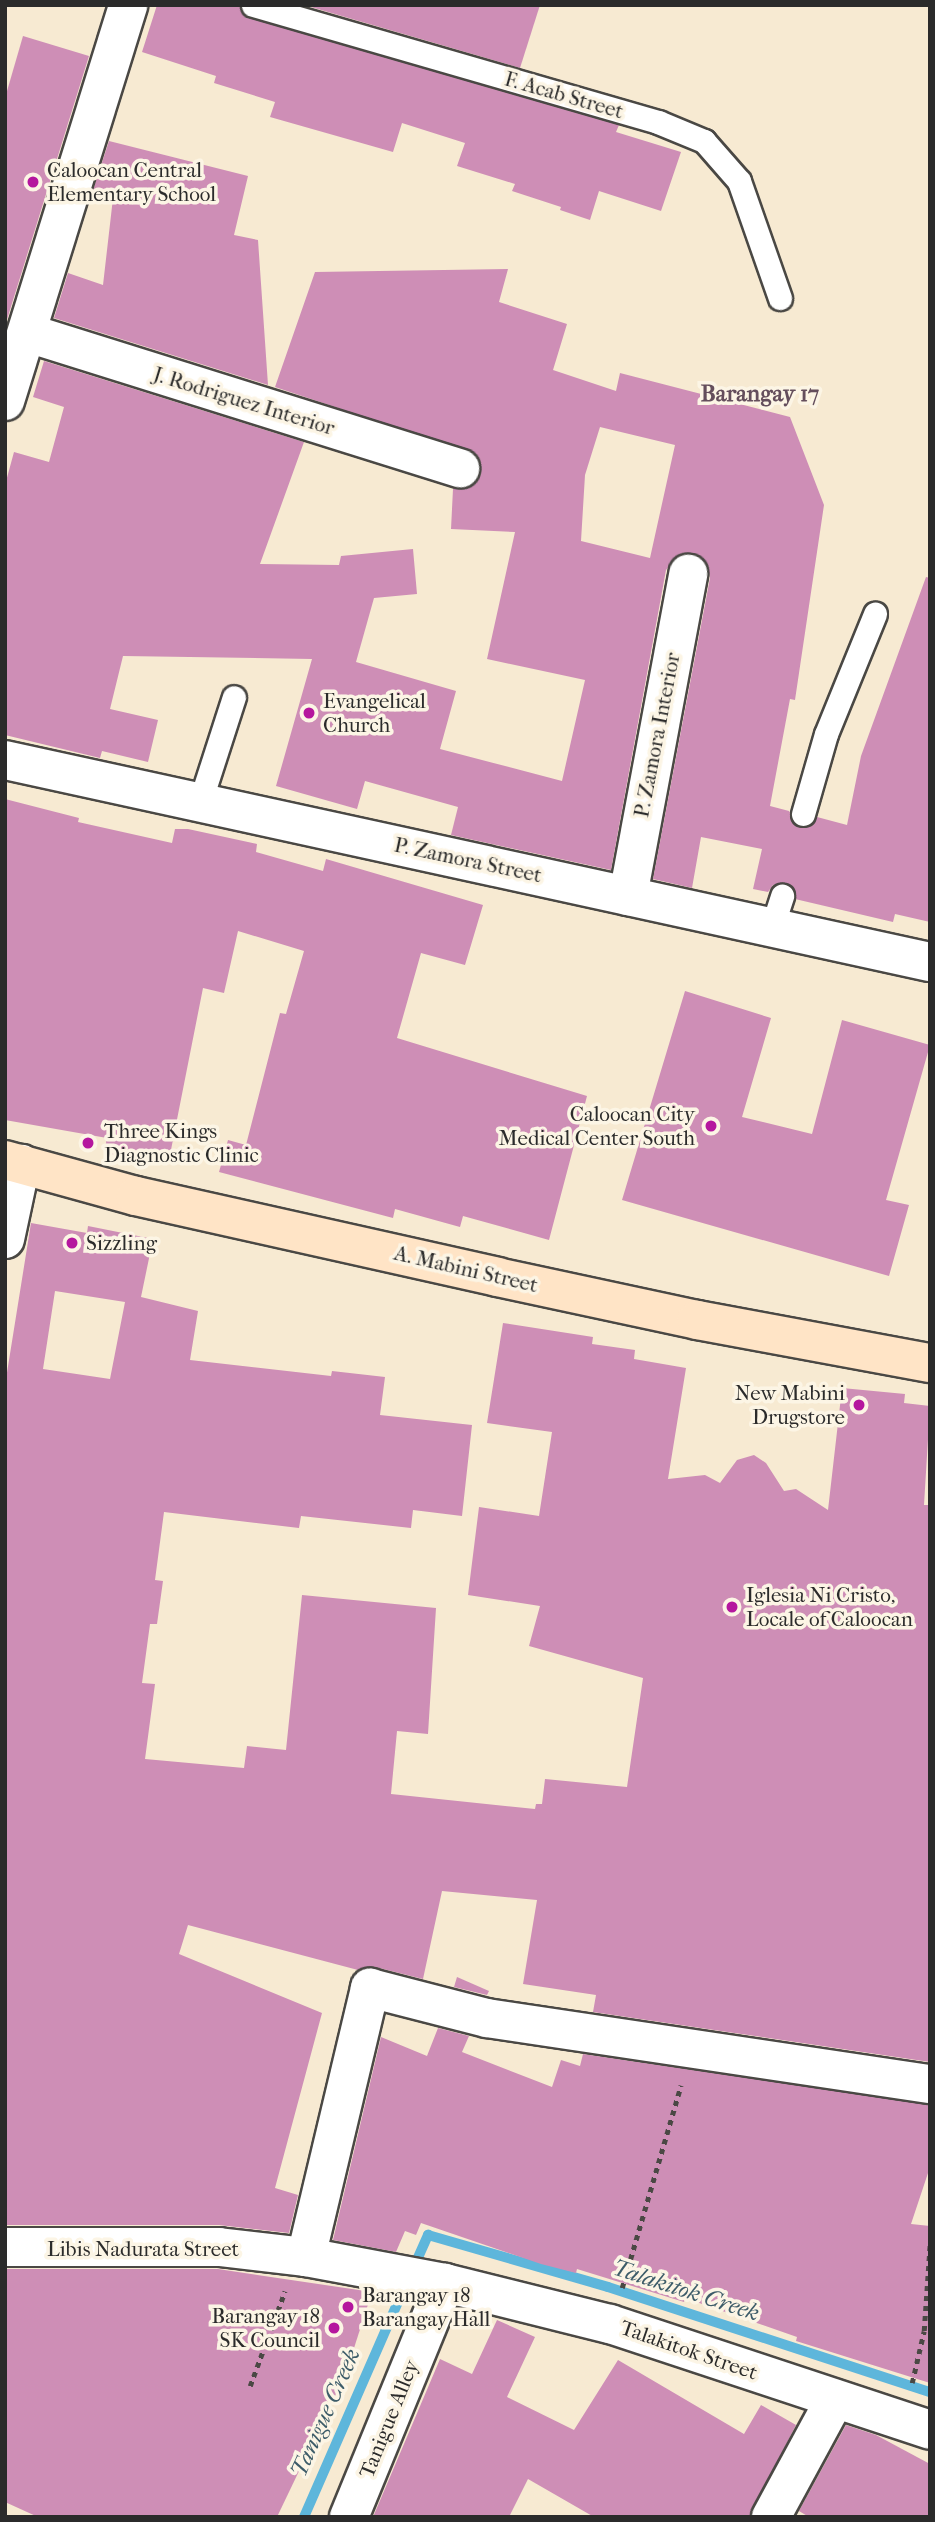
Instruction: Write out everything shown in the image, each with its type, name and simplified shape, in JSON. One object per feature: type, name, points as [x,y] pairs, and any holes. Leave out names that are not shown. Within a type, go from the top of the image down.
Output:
[{"type":"main road","name":"A. Mabini Street","points":[[13,1162],[136,1196],[497,1277],[697,1320],[930,1363]]},
{"type":"street","points":[[5,401],[128,5]]},
{"type":"street","name":"J. Rodriguez Interior","points":[[28,333],[460,468]]},
{"type":"street","name":"P. Zamora Interior","points":[[628,895],[688,574]]},
{"type":"street","name":"P. Zamora Street","points":[[5,760],[628,895],[777,911],[930,962]]},
{"type":"street","points":[[5,1239],[13,1162]]},
{"type":"street","points":[[302,2256],[370,1989],[487,2018],[930,2084]]},
{"type":"street","name":"Libis Nadurata Street","points":[[5,2247],[219,2246],[302,2256],[445,2283]]},
{"type":"street","name":"Talakitok Street","points":[[445,2283],[610,2324],[916,2426]]},
{"type":"street","name":"Tanigue Alley","points":[[349,2517],[445,2283]]},
{"type":"street","points":[[771,2517],[835,2399]]},
{"type":"lane","name":"F. Acab Street","points":[[253,5],[658,122],[704,141],[739,181],[780,298]]},
{"type":"lane","points":[[803,814],[827,734],[875,614]]},
{"type":"lane","points":[[200,802],[234,697]]},
{"type":"path","points":[[610,2324],[658,2176],[690,2050]]},
{"type":"path","points":[[916,2426],[930,2242]]},
{"type":"path","points":[[250,2386],[302,2256]]},
{"type":"building","points":[[157,5],[239,5],[249,18],[619,125],[616,132],[681,152],[661,211],[599,191],[590,220],[512,191],[515,184],[457,166],[465,143],[402,123],[393,152],[270,117],[275,102],[214,83],[216,76],[142,52]]},
{"type":"building","points":[[304,5],[540,5],[520,68]]},
{"type":"building","name":"Caloocan Central Elementary School","points":[[23,36],[89,56],[5,326],[5,98]]},
{"type":"building","points":[[109,141],[248,176],[234,235],[258,240],[268,385],[54,318],[68,273],[103,285],[113,198],[92,193]]},
{"type":"building","points":[[508,269],[499,302],[567,324],[553,370],[616,391],[620,373],[790,417],[824,505],[795,700],[790,699],[770,806],[789,811],[799,827],[807,827],[817,817],[847,825],[861,756],[926,577],[930,578],[930,922],[895,914],[893,922],[795,899],[793,887],[786,883],[773,885],[768,892],[753,889],[762,849],[701,837],[692,888],[653,879],[710,578],[708,566],[693,553],[680,554],[666,570],[611,870],[451,835],[458,807],[365,781],[357,809],[276,786],[312,659],[123,656],[110,709],[158,720],[148,762],[102,751],[100,758],[5,735],[5,485],[14,452],[49,462],[64,407],[33,397],[44,361],[304,442],[260,564],[339,565],[341,556],[413,549],[417,594],[374,598],[356,662],[456,691],[440,749],[562,781],[585,680],[487,659],[515,532],[451,529],[453,489],[475,484],[481,474],[476,454],[275,387],[315,272]],"holes":[[[600,427],[675,445],[650,558],[581,541],[585,475]]]},
{"type":"building","points":[[5,799],[79,818],[78,822],[172,843],[175,829],[188,829],[257,844],[256,852],[323,871],[326,859],[483,905],[465,965],[421,953],[397,1038],[587,1096],[549,1240],[463,1216],[460,1227],[395,1209],[393,1218],[219,1172],[228,1140],[246,1145],[280,1013],[286,1014],[304,951],[238,931],[224,993],[203,988],[168,1165],[104,1153],[107,1138],[5,1120]]},
{"type":"building","name":"Caloocan City Medical Center South","points":[[685,991],[771,1018],[742,1117],[812,1134],[842,1020],[930,1045],[886,1200],[909,1205],[889,1276],[622,1200]]},
{"type":"building","points":[[31,1223],[87,1233],[88,1226],[153,1239],[141,1297],[198,1311],[190,1360],[331,1376],[332,1371],[385,1377],[380,1415],[472,1425],[462,1516],[413,1510],[411,1528],[301,1516],[299,1528],[164,1512],[155,1580],[163,1581],[157,1624],[150,1624],[142,1683],[155,1684],[145,1759],[244,1768],[247,1746],[286,1750],[302,1595],[436,1608],[428,1734],[397,1731],[391,1794],[535,1809],[536,1804],[542,1804],[545,1779],[627,1787],[643,1678],[529,1646],[540,1606],[468,1595],[479,1507],[539,1516],[552,1432],[487,1423],[503,1323],[593,1337],[592,1344],[635,1350],[634,1359],[686,1368],[668,1479],[705,1475],[720,1483],[737,1460],[754,1455],[766,1463],[784,1491],[796,1489],[828,1510],[842,1388],[905,1394],[904,1403],[930,1406],[924,1505],[930,1505],[930,2062],[593,2012],[596,1995],[523,1984],[537,1900],[442,1891],[423,1979],[375,1967],[358,1970],[188,1925],[179,1954],[322,2013],[275,2188],[298,2195],[289,2233],[219,2225],[5,2225],[5,1385]],"holes":[[[55,1291],[125,1302],[110,1379],[43,1369]]]},
{"type":"building","points":[[457,1977],[489,1991],[487,1995],[454,1987]]},
{"type":"building","points":[[438,2028],[469,2036],[462,2052],[552,2087],[561,2060],[580,2066],[583,2054],[930,2105],[930,2167],[911,2224],[930,2226],[930,2383],[796,2341],[797,2337],[685,2298],[684,2302],[577,2269],[576,2273],[541,2264],[421,2223],[416,2235],[405,2231],[396,2252],[333,2240],[381,2037],[427,2056]]},
{"type":"building","points":[[5,2269],[218,2269],[372,2292],[346,2373],[277,2517],[38,2517],[5,2502]]},
{"type":"building","points":[[497,2320],[535,2337],[507,2397],[574,2430],[618,2360],[744,2434],[761,2405],[796,2425],[749,2517],[594,2517],[528,2479],[509,2517],[373,2517],[440,2359],[472,2374]]},
{"type":"building","points":[[846,2425],[876,2435],[930,2464],[930,2517],[809,2517],[799,2511]]},
{"type":"waterway","name":"Talakitok Creek","points":[[416,2262],[428,2235],[608,2287],[930,2392]]},
{"type":"waterway","name":"Tanigue Creek","points":[[304,2517],[404,2288]]},
{"type":"place","name":"Caloocan Central Elementary School","points":[[33,182]]},
{"type":"place","name":"Evangelical Church","points":[[309,713]]},
{"type":"place","name":"Caloocan City Medical Center South","points":[[711,1126]]},
{"type":"place","name":"Three Kings Diagnostic Clinic","points":[[88,1143]]},
{"type":"place","name":"Sizzling","points":[[72,1243]]},
{"type":"place","name":"New Mabini Drugstore","points":[[859,1405]]},
{"type":"place","name":"Iglesia Ni Cristo, Locale of Caloocan","points":[[732,1607]]},
{"type":"place","name":"Barangay 18 Barangay Hall","points":[[348,2307]]},
{"type":"place","name":"Barangay 18 SK Council","points":[[334,2328]]},
{"type":"district","name":"Barangay 17","points":[[760,394]]}]
